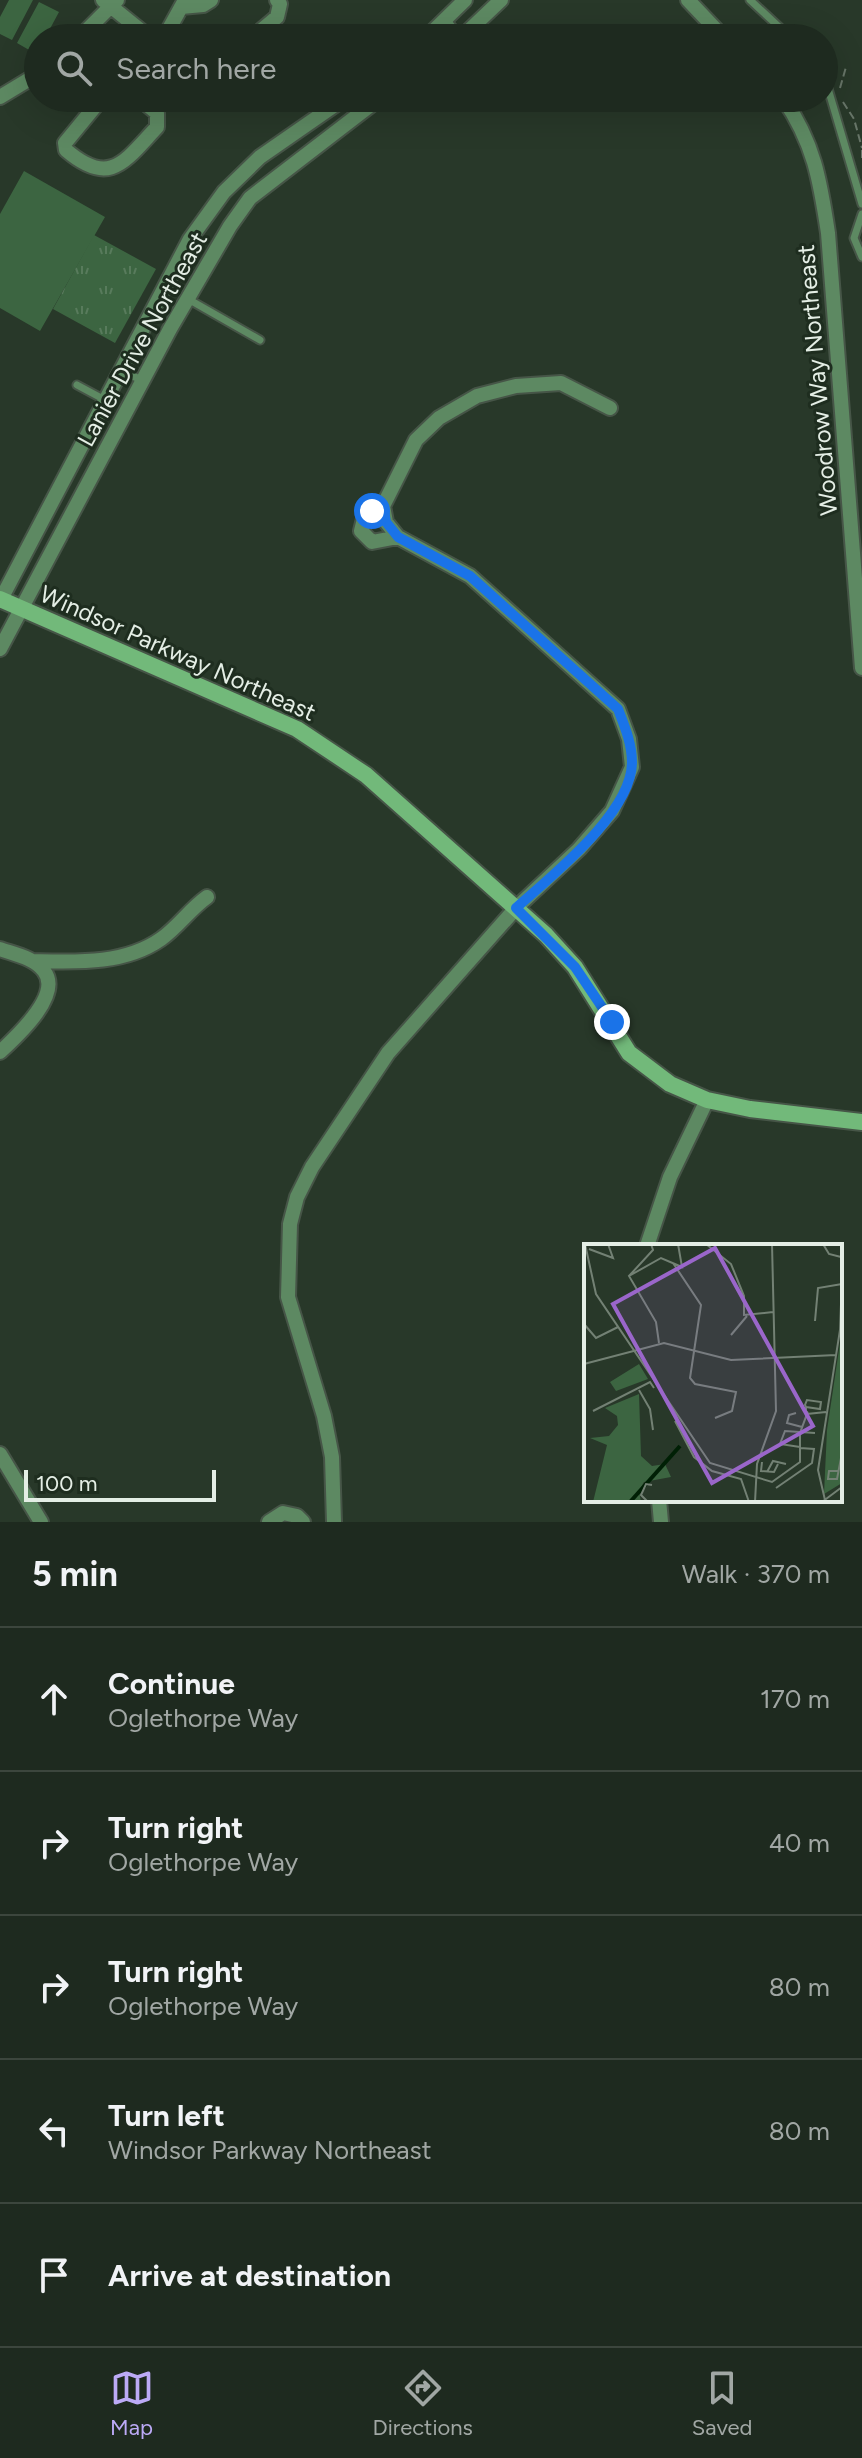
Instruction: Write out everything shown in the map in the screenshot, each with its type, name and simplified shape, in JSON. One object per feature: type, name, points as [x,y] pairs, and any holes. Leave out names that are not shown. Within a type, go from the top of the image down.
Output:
[{"type":"street","points":[[172,24],[183,4],[203,5],[211,0]]},
{"type":"street","points":[[269,24],[277,17],[280,4],[277,0]]},
{"type":"street","points":[[441,24],[465,0]]},
{"type":"street","points":[[476,24],[501,0]]},
{"type":"street","points":[[688,0],[711,24]]},
{"type":"street","points":[[91,24],[111,2],[135,24]]},
{"type":"street","points":[[3,94],[24,82]]},
{"type":"street","points":[[90,112],[65,143],[66,150],[81,164],[99,170],[120,166],[157,127],[156,112]]},
{"type":"street","name":"Lanier Drive Northeast","points":[[0,600],[190,239],[224,192],[260,157],[326,112]]},
{"type":"street","name":"Lanier Drive Northeast","points":[[0,649],[19,608],[188,299],[250,198],[361,112]]},
{"type":"street","name":"Woodrow Way Northeast","points":[[793,112],[808,137],[820,179],[828,233],[862,668]]},
{"type":"street","points":[[398,537],[372,542],[361,531],[365,515],[383,506],[416,440],[439,418],[477,396],[516,386],[561,383],[610,408]]},
{"type":"street","points":[[334,1522],[332,1457],[324,1416],[288,1297],[290,1224],[297,1197],[312,1167],[388,1053],[516,908],[579,849],[612,811],[632,767],[629,739],[618,709],[470,576],[398,537],[386,522],[383,506]]},
{"type":"street","name":"Windsor Parkway Northeast","points":[[0,600],[297,729],[366,775],[516,908],[575,967],[629,1053],[670,1084],[707,1100],[750,1109],[862,1122]]},
{"type":"street","points":[[33,961],[92,962],[128,954],[160,940],[207,897]]},
{"type":"street","points":[[0,949],[33,961],[43,968],[49,979],[48,991],[35,1015],[0,1052]]},
{"type":"street","points":[[648,1244],[670,1177],[707,1100]]},
{"type":"street","points":[[0,1454],[41,1522]]},
{"type":"street","points":[[659,1502],[661,1522]]},
{"type":"street","points":[[269,1522],[283,1513],[297,1516],[303,1522]]},
{"type":"lane","points":[[750,0],[776,24]]},
{"type":"lane","points":[[446,19],[450,24]]},
{"type":"lane","points":[[835,112],[862,204]]},
{"type":"lane","points":[[862,214],[854,238],[862,257]]},
{"type":"lane","points":[[188,299],[260,340]]},
{"type":"lane","points":[[123,371],[143,381]]},
{"type":"lane","points":[[77,385],[105,400]]},
{"type":"path","points":[[846,67],[840,90],[862,149],[862,158]]},
{"type":"green space","points":[[9,0],[33,0],[12,40],[0,34],[0,17]]},
{"type":"green space","points":[[39,2],[59,12],[53,24],[27,24]]},
{"type":"green space","points":[[24,30],[24,47],[17,43]]},
{"type":"green space","points":[[24,171],[105,217],[40,331],[0,308],[0,214]]},
{"type":"green space","points":[[94,235],[156,269],[115,343],[53,309]]},
{"type":"route","points":[[372,511],[383,506],[386,522],[398,537],[470,576],[618,709],[629,739],[632,767],[623,791],[612,811],[579,849],[516,908],[575,967],[612,1022]]}]
